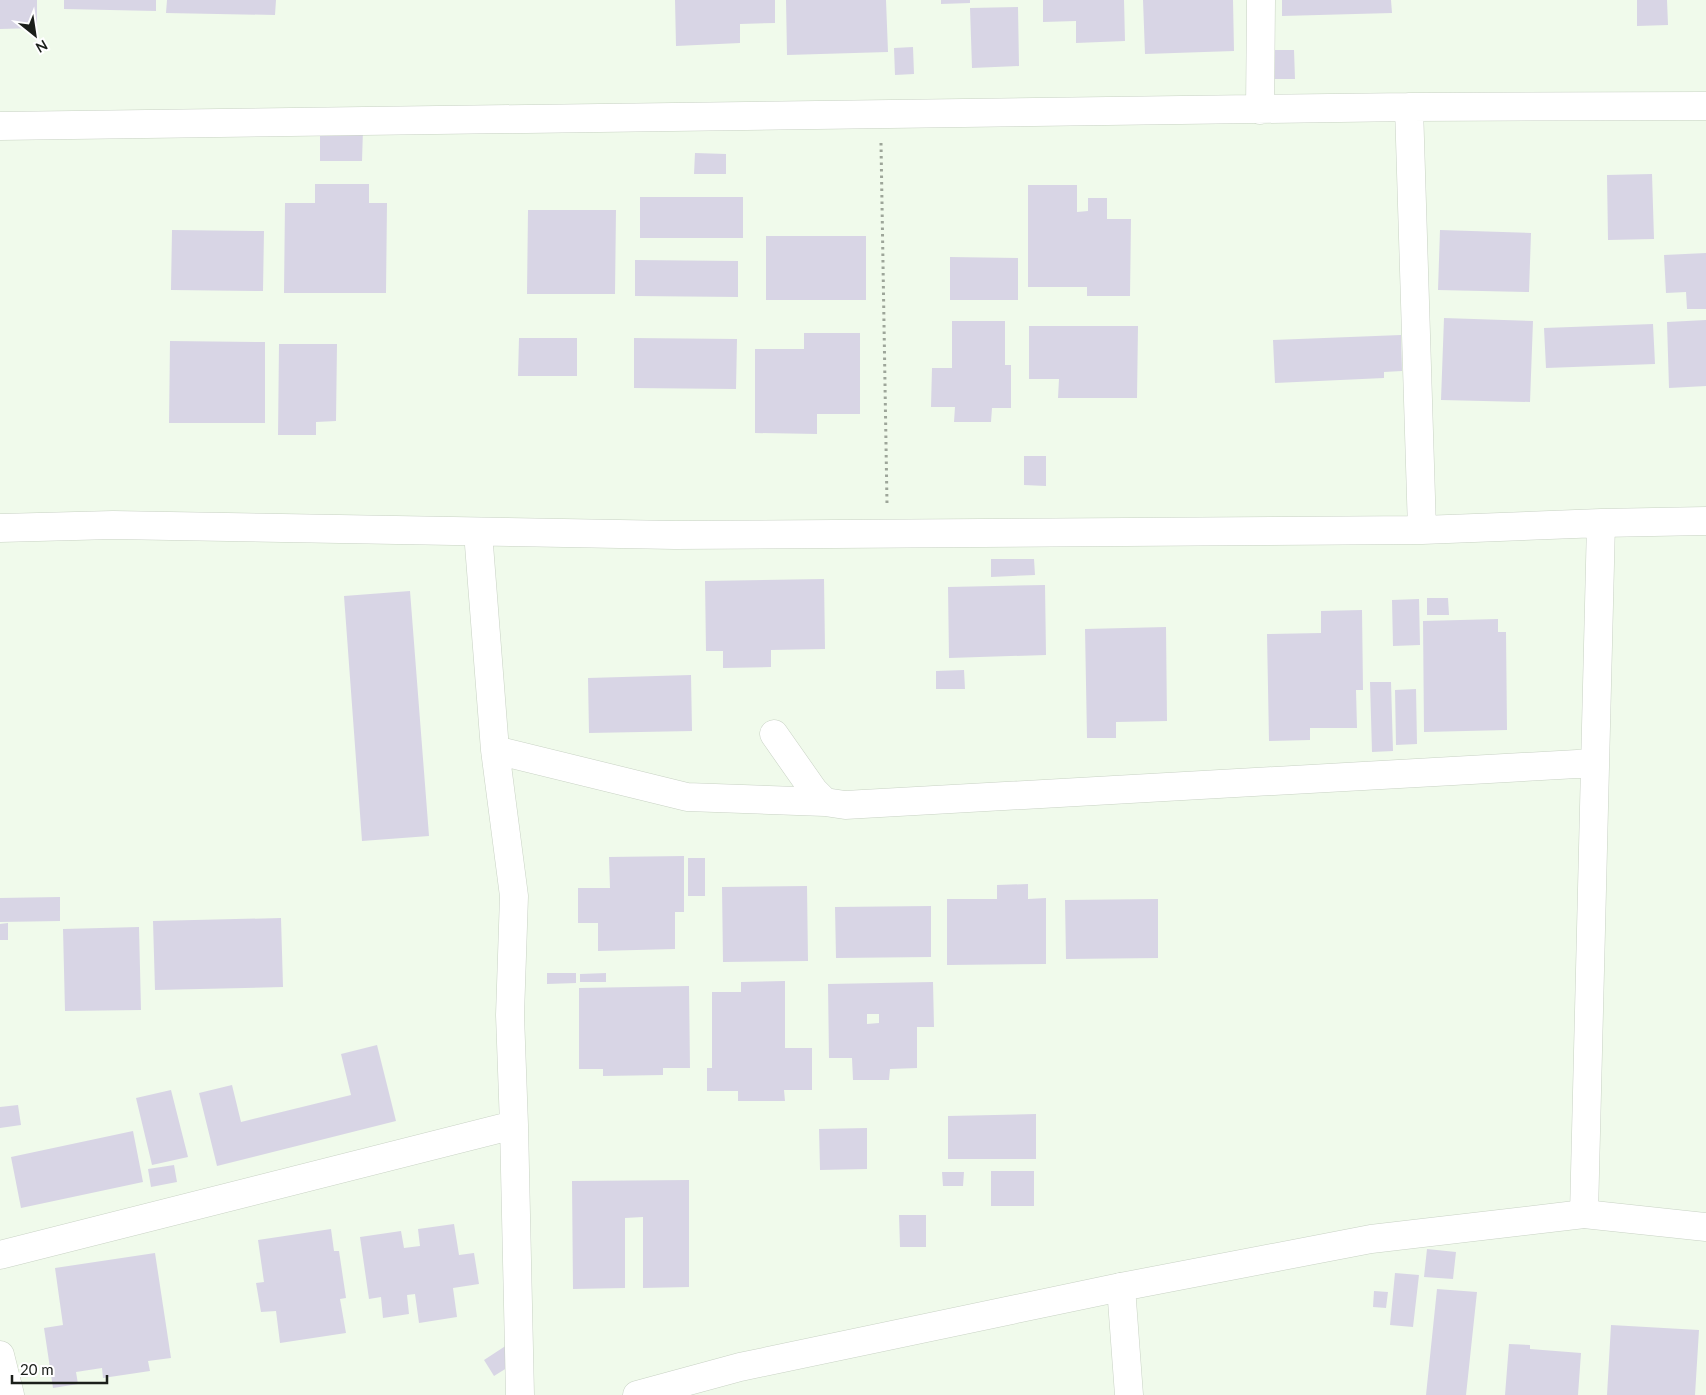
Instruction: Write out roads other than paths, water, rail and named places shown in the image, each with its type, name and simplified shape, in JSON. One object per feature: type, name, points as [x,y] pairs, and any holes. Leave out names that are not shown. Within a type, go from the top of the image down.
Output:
[{"type":"street","points":[[1260,0],[1260,110]]},
{"type":"street","points":[[0,126],[1409,107],[1706,106]]},
{"type":"street","points":[[1409,107],[1422,530]]},
{"type":"street","points":[[0,528],[113,526],[675,535],[1422,530],[1706,521]]},
{"type":"street","points":[[1584,1214],[1601,523]]},
{"type":"street","points":[[478,532],[495,750],[514,896],[510,1015],[520,1395]]},
{"type":"street","points":[[774,734],[814,791],[825,802]]},
{"type":"street","points":[[495,750],[687,797],[825,802],[845,805],[1595,763]]},
{"type":"street","points":[[0,1255],[514,1125]]},
{"type":"street","points":[[637,1395],[740,1367],[1121,1287],[1371,1239],[1584,1214],[1706,1227]]},
{"type":"street","points":[[1121,1287],[1129,1395]]},
{"type":"street","points":[[0,1355],[10,1395]]}]
